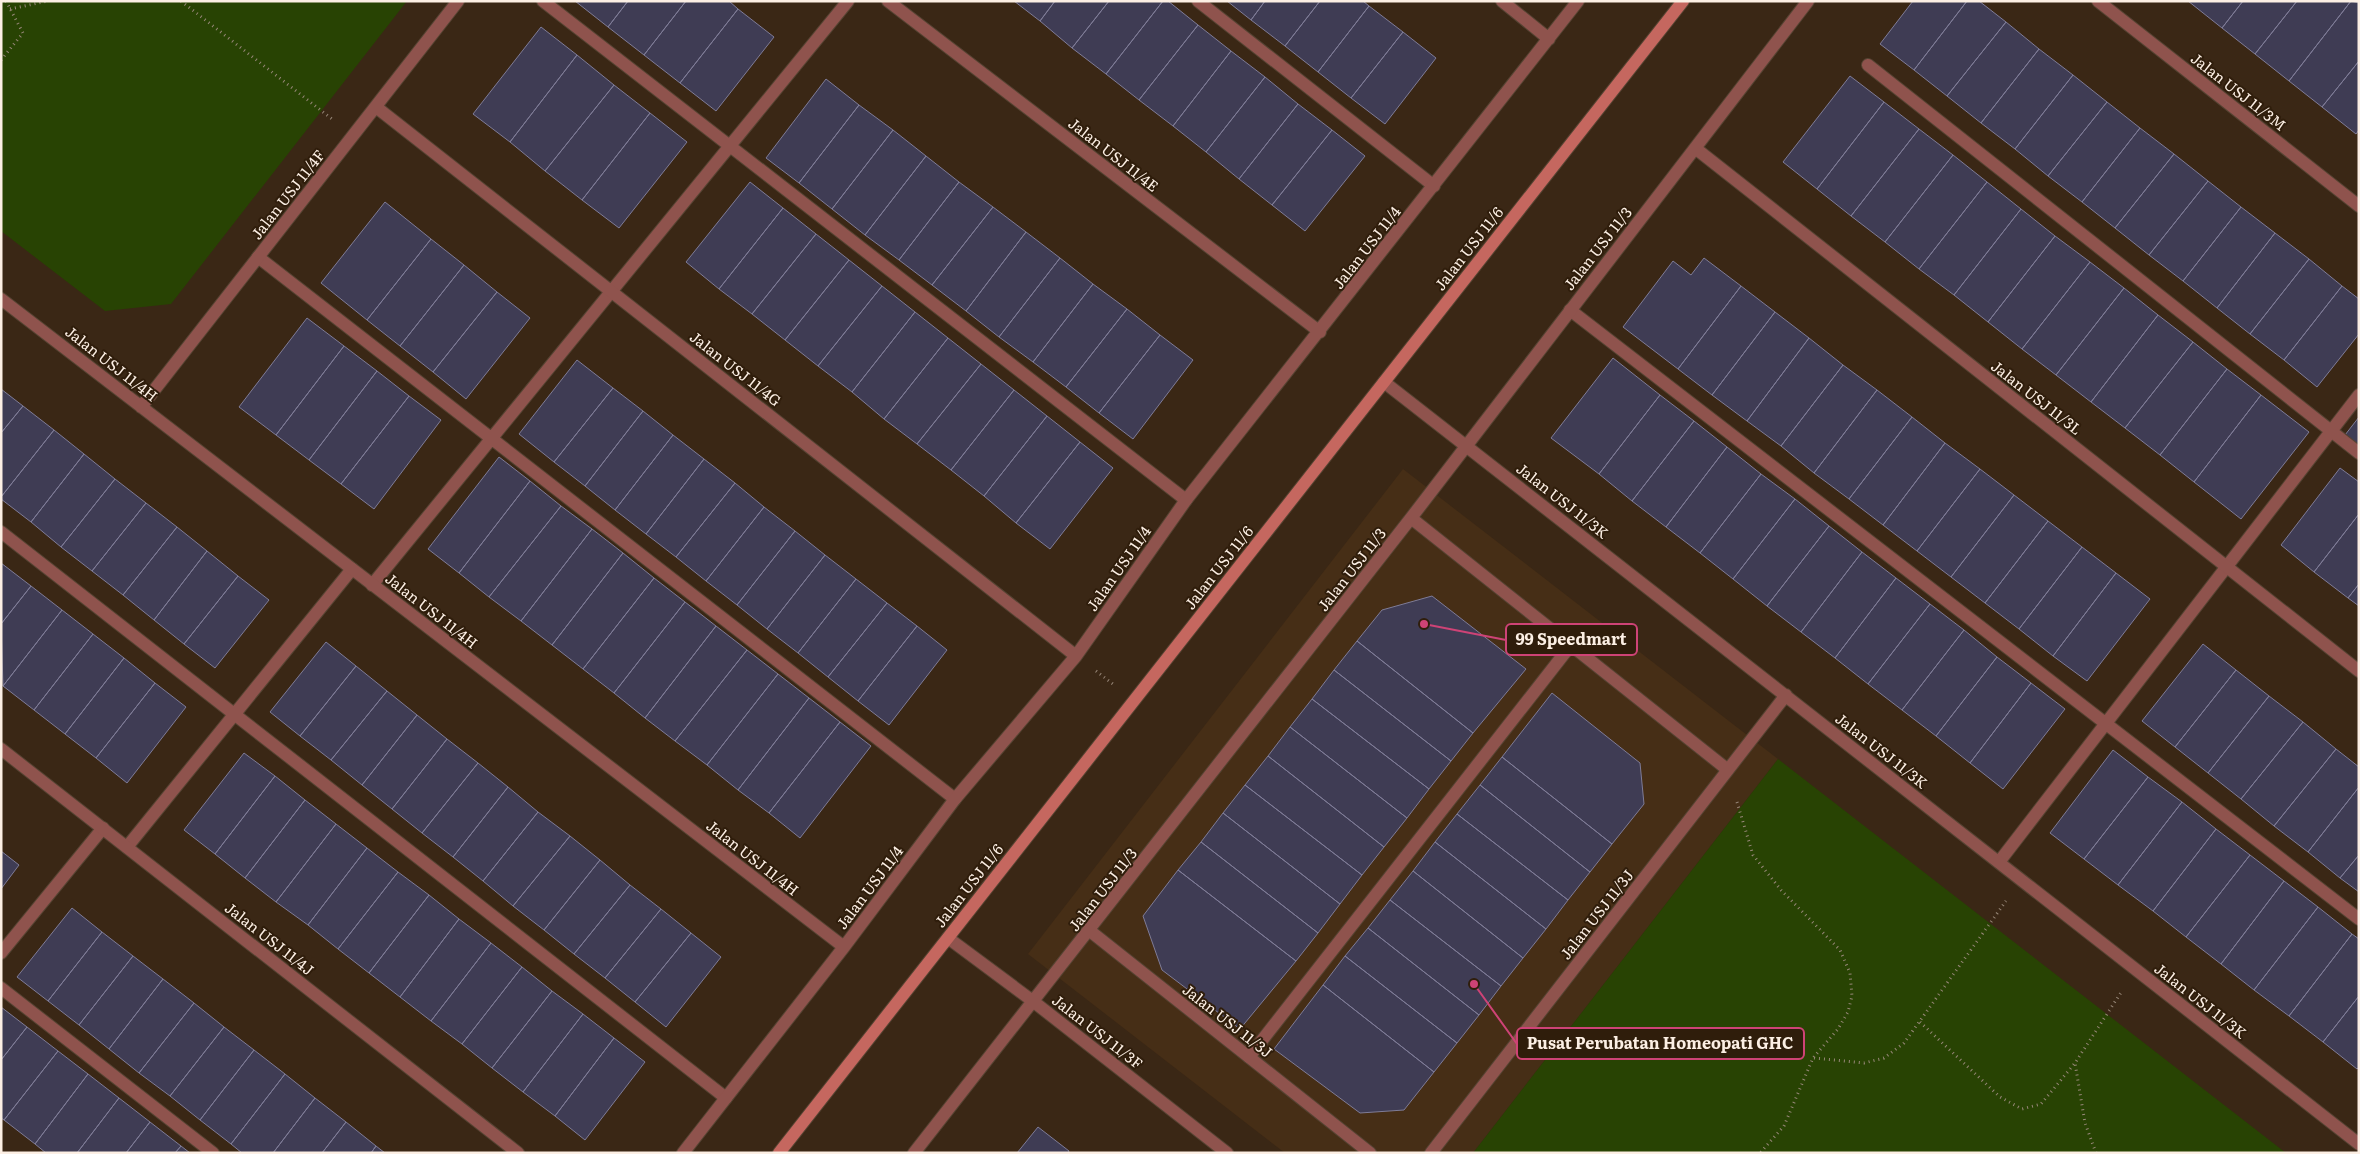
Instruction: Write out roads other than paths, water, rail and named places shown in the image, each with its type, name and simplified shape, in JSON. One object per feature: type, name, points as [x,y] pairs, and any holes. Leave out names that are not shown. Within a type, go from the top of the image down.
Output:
[{"type":"street","name":"Jalan USJ 11/4F","points":[[141,407],[458,1]]},
{"type":"street","points":[[543,1],[1186,500]]},
{"type":"street","points":[[372,585],[848,1]]},
{"type":"street","points":[[1198,1],[1434,186]]},
{"type":"street","points":[[1502,1],[1549,38]]},
{"type":"street","name":"Jalan USJ 11/4","points":[[684,1153],[955,800],[1076,656],[1186,500],[1320,332],[1578,1]]},
{"type":"street","name":"Jalan USJ 11/6","points":[[779,1153],[1683,1]]},
{"type":"street","name":"Jalan USJ 11/3","points":[[914,1153],[1090,931],[1411,518],[1808,1]]},
{"type":"street","name":"Jalan USJ 11/3M","points":[[2098,1],[2359,206]]},
{"type":"street","name":"Jalan USJ 11/4E","points":[[897,4],[1320,332]]},
{"type":"street","points":[[1868,65],[2359,453]]},
{"type":"street","name":"Jalan USJ 11/4G","points":[[376,107],[1076,656]]},
{"type":"street","name":"Jalan USJ 11/3L","points":[[1695,148],[2359,671]]},
{"type":"street","points":[[258,257],[955,800]]},
{"type":"street","name":"Jalan USJ 11/4H","points":[[1,299],[844,947]]},
{"type":"street","points":[[1570,310],[2359,919]]},
{"type":"street","name":"Jalan USJ 11/3K","points":[[1384,382],[2359,1144]]},
{"type":"street","points":[[1999,862],[2359,394]]},
{"type":"street","points":[[1411,518],[1728,770]]},
{"type":"street","points":[[1,532],[726,1098]]},
{"type":"street","points":[[127,847],[352,569]]},
{"type":"street","points":[[1249,1057],[1571,645]]},
{"type":"street","name":"Jalan USJ 11/3J","points":[[1431,1153],[1786,695]]},
{"type":"street","name":"Jalan USJ 11/4J","points":[[1,749],[518,1153]]},
{"type":"street","points":[[1,953],[103,828]]},
{"type":"street","name":"Jalan USJ 11/3J","points":[[1090,931],[1370,1153]]},
{"type":"street","name":"Jalan USJ 11/3F","points":[[948,938],[1034,1002],[1227,1153]]},
{"type":"street","points":[[1,988],[213,1153]]},
{"type":"place","name":"99 Speedmart","points":[[1424,624]]},
{"type":"place","name":"Pusat Perubatan Homeopati GHC","points":[[1474,984]]}]
